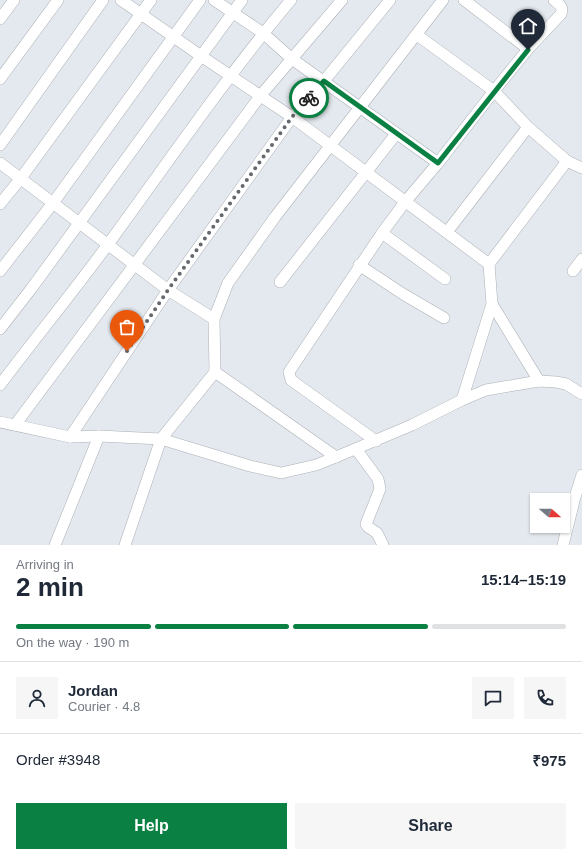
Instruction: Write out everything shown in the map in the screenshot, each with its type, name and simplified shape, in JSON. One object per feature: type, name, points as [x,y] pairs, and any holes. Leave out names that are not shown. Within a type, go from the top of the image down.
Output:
[{"type":"street","points":[[0,19],[14,0]]},
{"type":"street","points":[[0,79],[58,0]]},
{"type":"street","points":[[0,145],[103,0]]},
{"type":"street","points":[[121,0],[292,117],[489,264]]},
{"type":"street","points":[[0,204],[21,178],[152,0]]},
{"type":"street","points":[[0,271],[53,203],[172,36],[200,0]]},
{"type":"street","points":[[214,0],[263,33],[292,59],[438,163]]},
{"type":"street","points":[[0,329],[242,0]]},
{"type":"street","points":[[0,385],[108,244],[230,76],[291,0]]},
{"type":"street","points":[[15,425],[261,95],[342,0]]},
{"type":"street","points":[[70,437],[168,290],[292,117],[324,81],[390,0]]},
{"type":"street","points":[[125,545],[160,439],[215,372],[214,319],[228,283],[275,217],[331,147],[443,0]]},
{"type":"street","points":[[464,0],[528,50]]},
{"type":"street","points":[[376,441],[291,380],[289,372],[360,265],[405,202],[438,163],[494,90],[561,14],[563,10],[561,6],[554,0]]},
{"type":"street","points":[[417,35],[494,90],[528,127],[567,161],[582,168]]},
{"type":"street","points":[[447,232],[528,127]]},
{"type":"street","points":[[280,282],[396,134]]},
{"type":"street","points":[[462,400],[492,304],[489,264],[567,161]]},
{"type":"street","points":[[0,163],[168,290],[214,319]]},
{"type":"street","points":[[382,233],[445,279]]},
{"type":"street","points":[[573,271],[582,259]]},
{"type":"street","points":[[360,265],[444,318]]},
{"type":"street","points":[[492,304],[539,381]]},
{"type":"street","points":[[215,372],[336,457]]},
{"type":"street","points":[[0,422],[70,437],[99,436],[160,439],[250,466],[282,473],[316,465],[376,441],[486,390],[539,381],[566,384],[582,383]]},
{"type":"street","points":[[566,384],[582,394]]},
{"type":"street","points":[[55,545],[99,436]]},
{"type":"street","points":[[356,449],[380,484],[380,489],[366,524],[376,533],[383,545]]},
{"type":"street","points":[[563,545],[578,499],[582,475]]},
{"type":"way so far","points":[[127,351],[168,290],[292,117],[309,98]]},
{"type":"route","points":[[309,98],[324,81],[438,163],[494,90],[528,50]]}]
